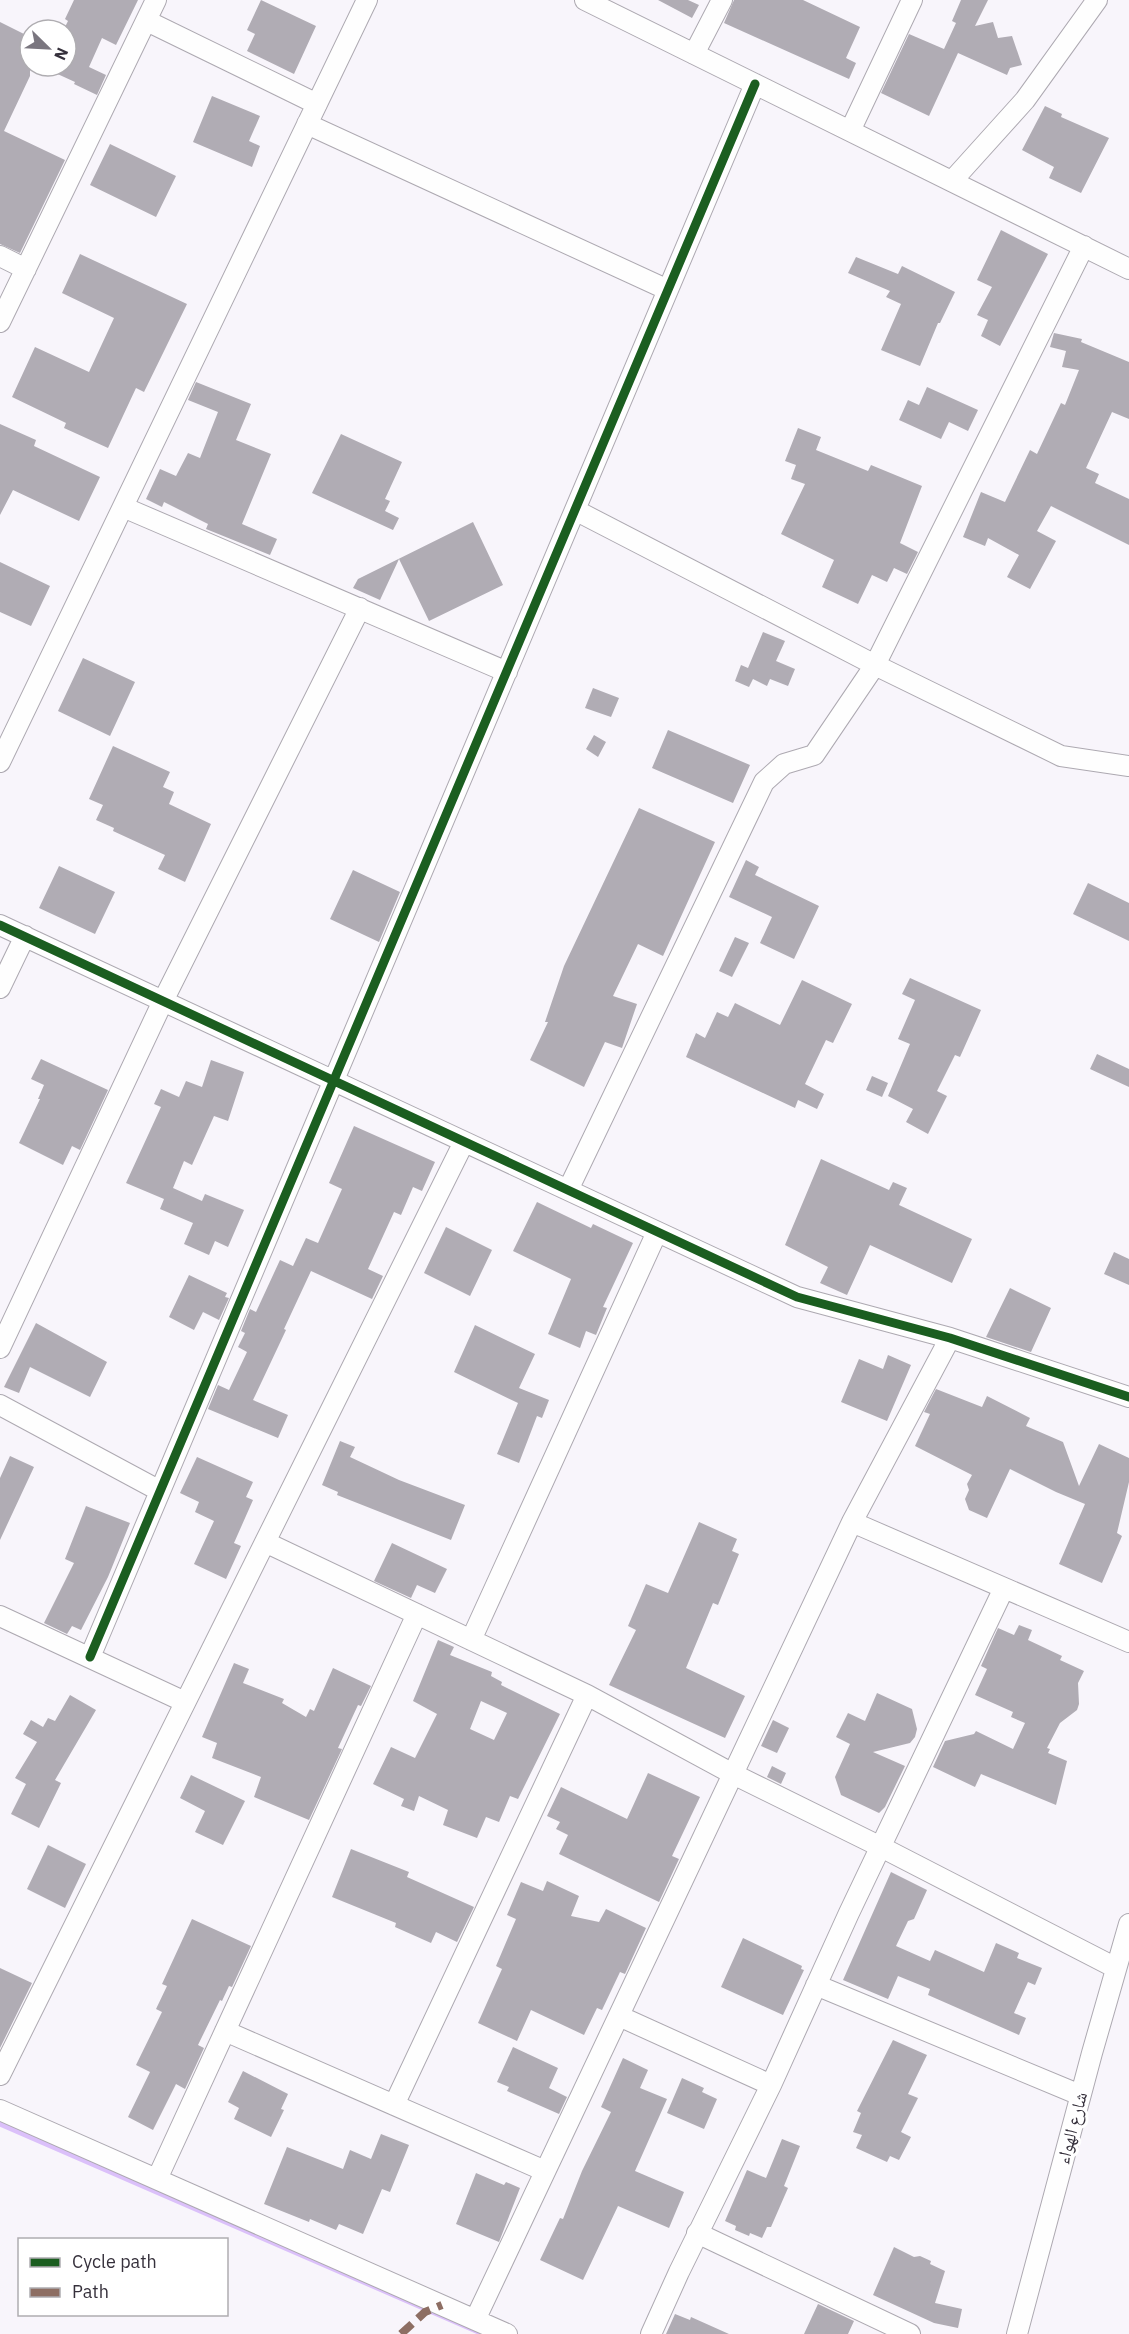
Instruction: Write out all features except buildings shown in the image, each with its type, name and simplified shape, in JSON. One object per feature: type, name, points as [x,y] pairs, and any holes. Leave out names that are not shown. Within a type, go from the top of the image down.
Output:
[{"type":"street","points":[[0,322],[156,0]]},
{"type":"street","points":[[2,753],[367,0]]},
{"type":"street","points":[[694,54],[722,0]]},
{"type":"street","points":[[850,131],[912,0]]},
{"type":"street","points":[[952,181],[1025,100],[1097,0]]},
{"type":"street","points":[[593,2],[1129,269]]},
{"type":"street","points":[[147,21],[316,104]]},
{"type":"street","points":[[90,1657],[755,84]]},
{"type":"street","points":[[307,124],[668,290]]},
{"type":"street","points":[[568,1190],[764,782],[784,764],[814,755],[875,665],[1084,246]]},
{"type":"street","points":[[0,256],[26,269]]},
{"type":"street","points":[[123,507],[507,672]]},
{"type":"street","points":[[575,510],[875,665],[1061,756],[1129,766]]},
{"type":"street","points":[[0,1348],[163,1001],[360,608]]},
{"type":"street","points":[[0,925],[797,1297],[950,1338],[1129,1397]]},
{"type":"street","points":[[0,988],[25,936]]},
{"type":"street","points":[[0,2075],[464,1142]]},
{"type":"street","points":[[471,1640],[657,1232]]},
{"type":"street","points":[[475,2320],[852,1522],[950,1338]]},
{"type":"street","points":[[0,1405],[160,1491]]},
{"type":"street","points":[[852,1522],[1129,1642]]},
{"type":"street","points":[[265,1542],[587,1695],[733,1774],[1116,1968]]},
{"type":"street","points":[[651,2334],[697,2233],[771,2085],[1004,1588]]},
{"type":"street","points":[[157,2179],[417,1614]]},
{"type":"street","points":[[0,1616],[186,1702]]},
{"type":"street","points":[[394,2105],[587,1695]]},
{"type":"street","name":"شارع الهواء","points":[[1017,2334],[1080,2095],[1129,1926]]},
{"type":"street","points":[[816,1985],[1080,2095]]},
{"type":"street","points":[[619,2016],[771,2085]]},
{"type":"street","points":[[225,2031],[545,2171]]},
{"type":"street","points":[[0,2110],[507,2334]]},
{"type":"street","points":[[697,2233],[910,2334]]},
{"type":"waterway","points":[[0,2124],[483,2334]]},
{"type":"marked path","points":[[401,2334],[425,2312],[442,2305]]},
{"type":"cycle path","points":[[90,1657],[755,84]]},
{"type":"cycle path","points":[[0,925],[797,1297],[950,1338],[1129,1397]]}]
